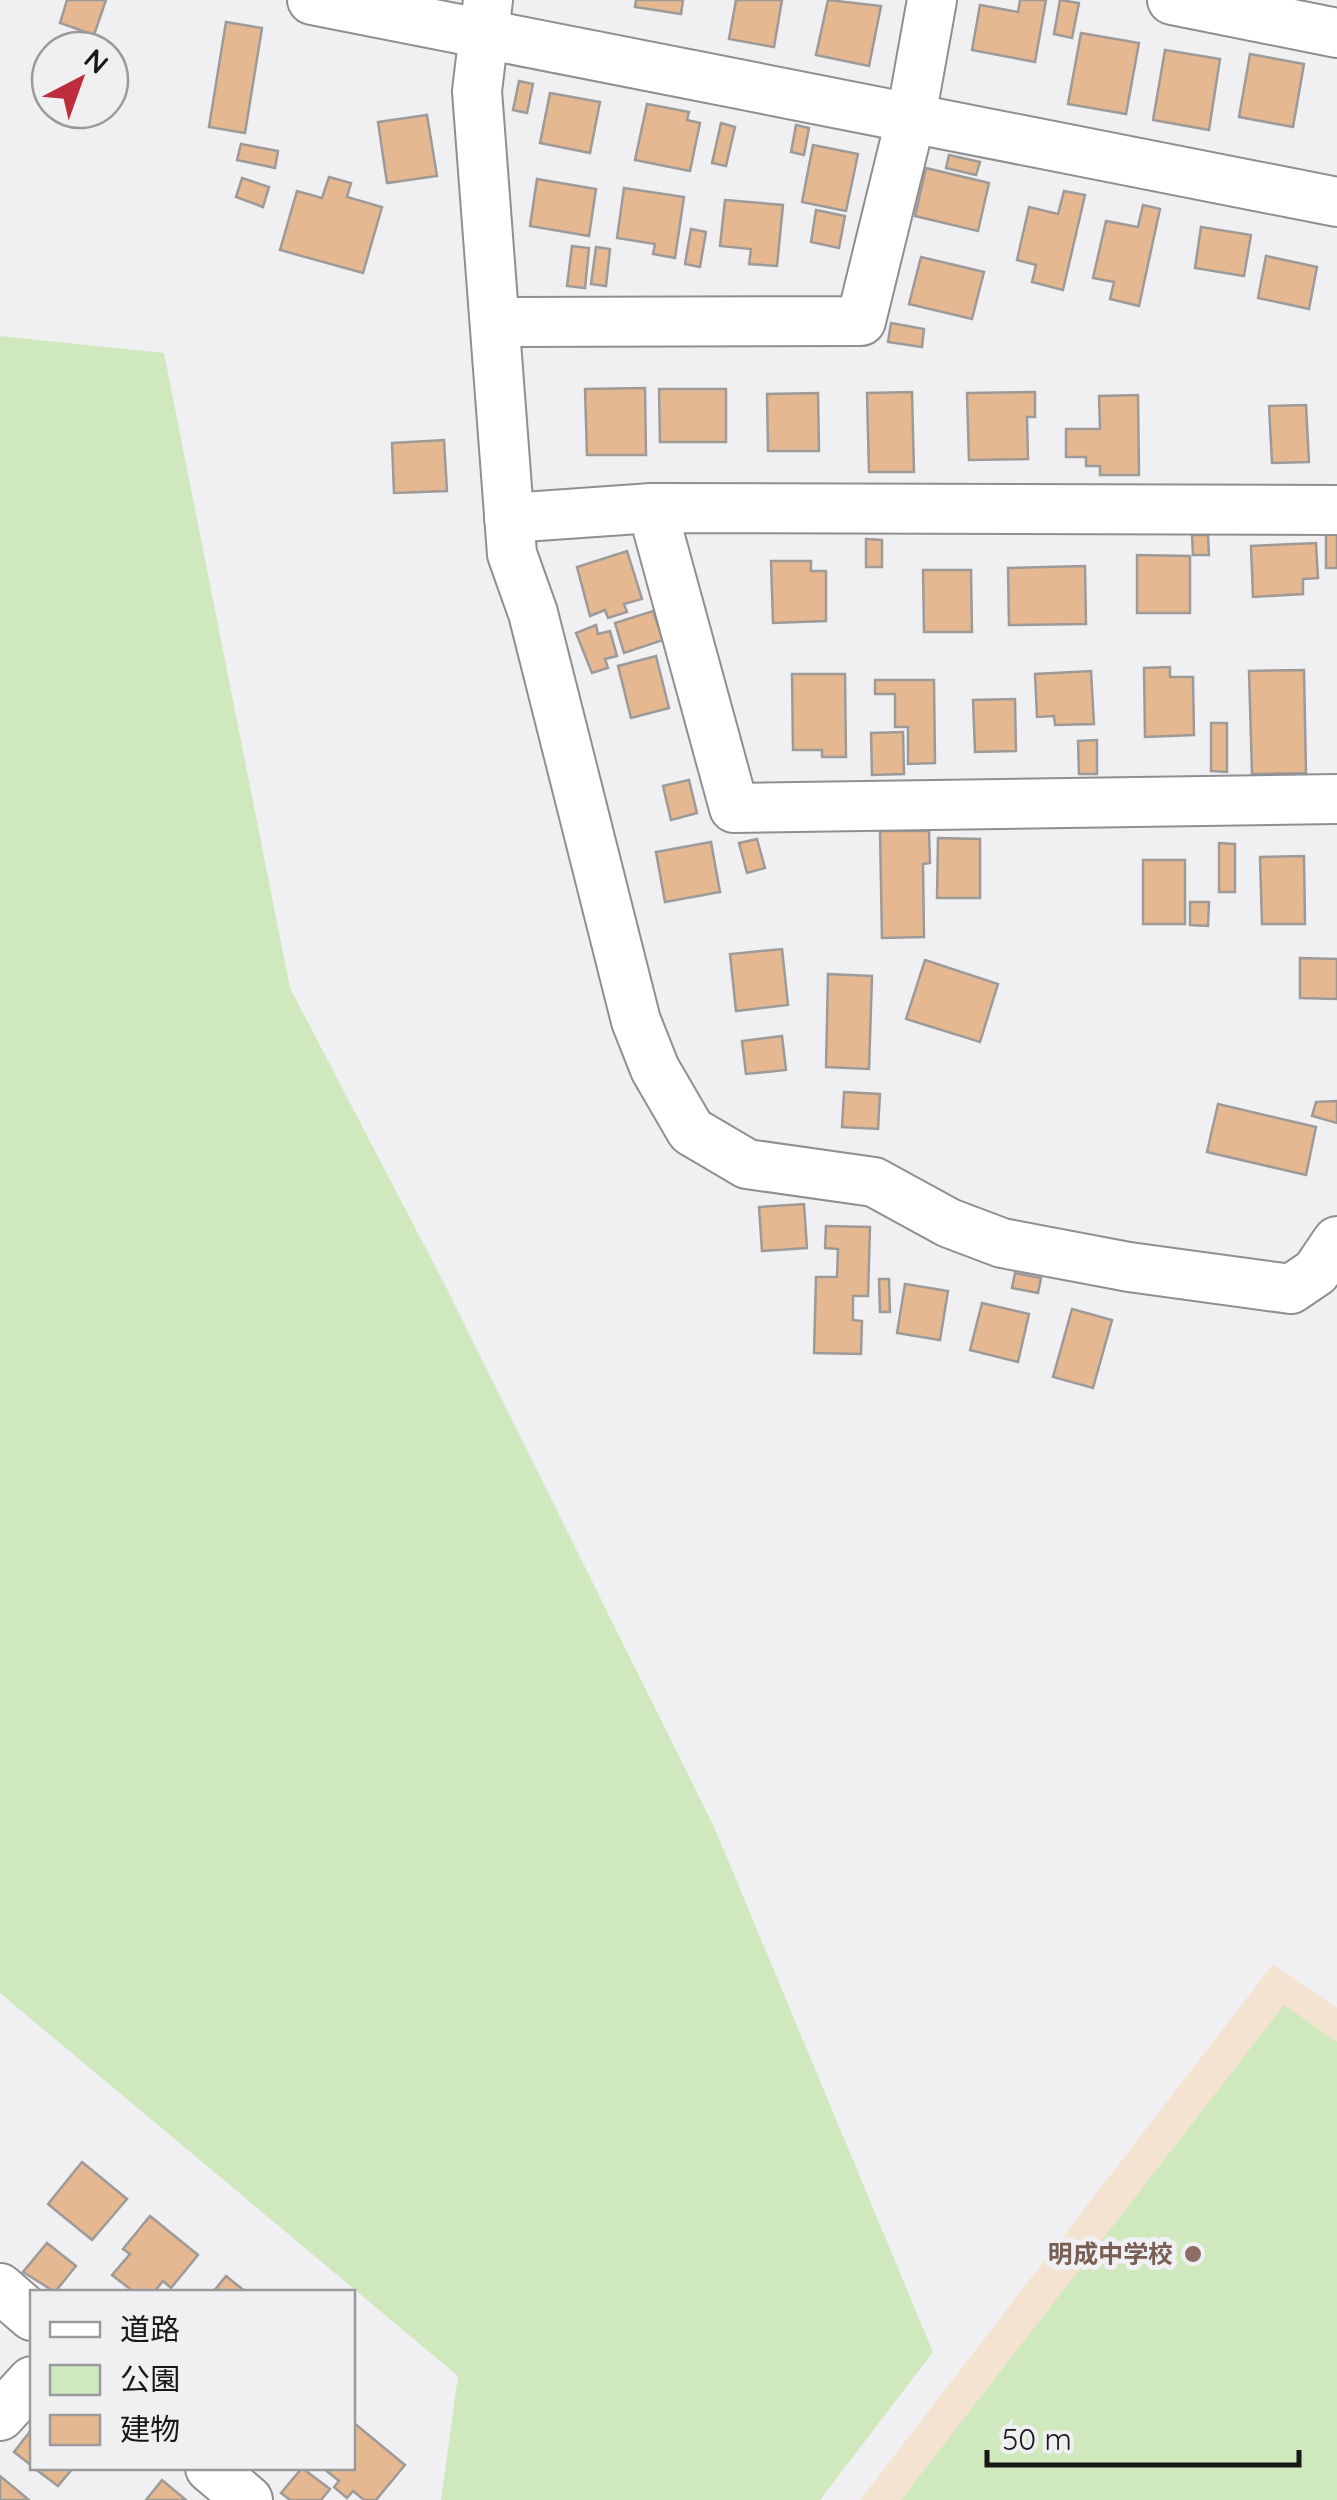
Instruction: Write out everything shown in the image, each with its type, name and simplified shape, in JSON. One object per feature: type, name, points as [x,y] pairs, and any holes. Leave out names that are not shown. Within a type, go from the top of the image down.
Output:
[{"type":"street","points":[[312,0],[484,18],[911,117],[1337,202]]},
{"type":"street","points":[[495,322],[861,321],[911,117],[932,0]]},
{"type":"street","points":[[1172,0],[1337,33]]},
{"type":"street","points":[[484,18],[477,91],[510,518],[520,586],[533,613],[636,1022],[655,1069],[691,1130],[746,1164],[874,1182],[949,1223],[1002,1243],[1128,1267],[1291,1288],[1316,1272],[1337,1241]]},
{"type":"street","points":[[510,518],[652,508],[1337,510]]},
{"type":"street","points":[[652,508],[734,808],[1337,799]]},
{"type":"street","points":[[0,2288],[30,2314]]},
{"type":"street","points":[[0,2416],[30,2384]]},
{"type":"street","points":[[212,2470],[248,2500]]},
{"type":"shaded area","name":"明成中学校","points":[[1273,1964],[1337,2008],[1337,2500],[860,2500]]},
{"type":"green space","points":[[0,336],[164,353],[290,988],[447,1289],[715,1829],[933,2352],[820,2500],[441,2500],[458,2376],[0,1993]]},
{"type":"green space","name":"明成中学校","points":[[1284,2005],[1337,2042],[1337,2500],[901,2500]]},
{"type":"building","points":[[67,0],[106,0],[96,30],[80,30],[60,23]]},
{"type":"building","points":[[636,0],[683,0],[681,14],[635,7]]},
{"type":"building","points":[[736,0],[782,0],[774,47],[729,39]]},
{"type":"building","points":[[828,0],[881,6],[869,66],[816,55]]},
{"type":"building","points":[[1020,0],[1046,0],[1035,62],[972,50],[980,5],[1018,12]]},
{"type":"building","points":[[1060,0],[1079,3],[1072,38],[1054,34]]},
{"type":"building","points":[[226,22],[262,28],[245,133],[209,127]]},
{"type":"building","points":[[1081,33],[1139,43],[1126,114],[1068,104]]},
{"type":"building","points":[[1165,50],[1220,59],[1209,130],[1153,120]]},
{"type":"building","points":[[1250,54],[1304,64],[1293,127],[1239,117]]},
{"type":"building","points":[[519,81],[533,84],[527,113],[513,110]]},
{"type":"building","points":[[550,93],[600,102],[590,153],[540,143]]},
{"type":"building","points":[[647,104],[689,112],[687,120],[700,123],[690,171],[635,160]]},
{"type":"building","points":[[427,115],[437,176],[387,183],[378,122]]},
{"type":"building","points":[[721,123],[735,127],[726,166],[712,163]]},
{"type":"building","points":[[796,125],[809,128],[804,155],[791,152]]},
{"type":"building","points":[[241,144],[278,151],[275,168],[237,160]]},
{"type":"building","points":[[813,145],[858,154],[846,211],[802,202]]},
{"type":"building","points":[[949,155],[980,162],[976,175],[946,168]]},
{"type":"building","points":[[926,168],[989,183],[978,231],[915,216]]},
{"type":"building","points":[[329,177],[351,183],[347,197],[382,207],[363,273],[280,250],[297,191],[322,198]]},
{"type":"building","points":[[242,178],[269,187],[263,207],[236,197]]},
{"type":"building","points":[[537,179],[596,189],[589,236],[530,226]]},
{"type":"building","points":[[624,188],[684,197],[675,258],[653,254],[655,244],[617,238]]},
{"type":"building","points":[[1064,191],[1085,195],[1063,290],[1032,282],[1036,265],[1017,260],[1029,207],[1058,214]]},
{"type":"building","points":[[725,200],[783,205],[777,266],[749,264],[751,249],[720,246]]},
{"type":"building","points":[[1143,205],[1160,209],[1139,306],[1110,299],[1114,282],[1093,278],[1106,221],[1138,227]]},
{"type":"building","points":[[816,210],[845,216],[839,248],[811,242]]},
{"type":"building","points":[[1201,227],[1251,235],[1244,276],[1195,268]]},
{"type":"building","points":[[691,229],[706,232],[700,267],[685,264]]},
{"type":"building","points":[[572,246],[589,248],[585,288],[567,286]]},
{"type":"building","points":[[596,247],[610,249],[606,286],[591,284]]},
{"type":"building","points":[[1266,256],[1317,267],[1309,309],[1258,298]]},
{"type":"building","points":[[921,257],[984,272],[972,319],[909,304]]},
{"type":"building","points":[[891,323],[924,329],[922,347],[888,342]]},
{"type":"building","points":[[645,388],[646,455],[587,455],[585,389]]},
{"type":"building","points":[[659,389],[726,389],[726,442],[660,442]]},
{"type":"building","points":[[912,392],[914,472],[869,472],[867,393]]},
{"type":"building","points":[[1035,392],[1035,417],[1027,417],[1028,459],[969,460],[967,393]]},
{"type":"building","points":[[818,393],[819,451],[768,451],[767,394]]},
{"type":"building","points":[[1138,395],[1139,475],[1100,475],[1100,466],[1086,466],[1086,457],[1066,457],[1066,429],[1100,429],[1099,396]]},
{"type":"building","points":[[1306,405],[1309,462],[1272,463],[1269,406]]},
{"type":"building","points":[[444,440],[447,491],[394,493],[392,443]]},
{"type":"building","points":[[1326,533],[1337,533],[1337,568],[1326,568]]},
{"type":"building","points":[[1192,535],[1208,535],[1209,555],[1193,555]]},
{"type":"building","points":[[866,539],[882,540],[882,567],[866,567]]},
{"type":"building","points":[[1316,543],[1318,578],[1303,579],[1303,594],[1253,597],[1251,546]]},
{"type":"building","points":[[627,551],[642,599],[624,604],[627,612],[608,618],[605,610],[590,616],[577,567]]},
{"type":"building","points":[[1137,555],[1190,556],[1190,613],[1137,613]]},
{"type":"building","points":[[771,561],[811,561],[811,571],[826,571],[826,621],[773,623]]},
{"type":"building","points":[[1085,566],[1086,624],[1009,625],[1008,568]]},
{"type":"building","points":[[923,570],[971,570],[972,632],[924,632]]},
{"type":"building","points":[[653,611],[663,640],[624,653],[615,623]]},
{"type":"building","points":[[596,625],[598,634],[610,631],[617,656],[605,659],[608,668],[592,673],[576,633]]},
{"type":"building","points":[[656,656],[669,708],[631,718],[618,666]]},
{"type":"building","points":[[1170,667],[1170,677],[1193,677],[1194,735],[1145,737],[1144,668]]},
{"type":"building","points":[[1304,670],[1306,773],[1252,774],[1249,671]]},
{"type":"building","points":[[1091,671],[1094,724],[1055,725],[1054,716],[1037,717],[1035,674]]},
{"type":"building","points":[[792,674],[845,674],[846,757],[822,757],[822,750],[793,750]]},
{"type":"building","points":[[875,680],[934,680],[935,763],[908,764],[908,727],[895,727],[895,694],[875,694]]},
{"type":"building","points":[[1015,699],[1016,751],[975,752],[973,700]]},
{"type":"building","points":[[1211,723],[1227,723],[1227,772],[1211,771]]},
{"type":"building","points":[[903,732],[904,774],[872,775],[871,733]]},
{"type":"building","points":[[1097,740],[1097,774],[1079,774],[1078,741]]},
{"type":"building","points":[[689,780],[697,813],[671,820],[663,786]]},
{"type":"building","points":[[880,831],[929,831],[930,863],[923,864],[924,937],[882,938]]},
{"type":"building","points":[[938,838],[980,839],[980,898],[937,898]]},
{"type":"building","points":[[757,839],[765,868],[747,873],[739,843]]},
{"type":"building","points":[[711,842],[720,892],[665,902],[656,852]]},
{"type":"building","points":[[1219,843],[1235,844],[1235,892],[1219,892]]},
{"type":"building","points":[[1304,856],[1305,924],[1262,924],[1260,857]]},
{"type":"building","points":[[1143,860],[1185,860],[1185,924],[1143,924]]},
{"type":"building","points":[[1190,902],[1209,902],[1208,926],[1190,925]]},
{"type":"building","points":[[782,949],[788,1005],[736,1011],[730,954]]},
{"type":"building","points":[[1300,958],[1337,959],[1337,999],[1300,998]]},
{"type":"building","points":[[925,960],[998,984],[980,1042],[906,1019]]},
{"type":"building","points":[[828,974],[872,976],[869,1069],[826,1067]]},
{"type":"building","points":[[782,1036],[786,1070],[746,1074],[742,1041]]},
{"type":"building","points":[[844,1092],[880,1094],[878,1129],[842,1127]]},
{"type":"building","points":[[1337,1101],[1337,1123],[1312,1116],[1316,1102]]},
{"type":"building","points":[[1218,1104],[1316,1127],[1306,1175],[1207,1152]]},
{"type":"building","points":[[804,1204],[807,1248],[762,1251],[759,1207]]},
{"type":"building","points":[[826,1226],[870,1227],[868,1296],[853,1296],[853,1320],[862,1321],[861,1354],[814,1353],[816,1277],[837,1277],[838,1249],[825,1248]]},
{"type":"building","points":[[1015,1273],[1041,1278],[1038,1293],[1012,1288]]},
{"type":"building","points":[[879,1279],[889,1279],[890,1312],[880,1312]]},
{"type":"building","points":[[905,1284],[948,1291],[940,1340],[897,1333]]},
{"type":"building","points":[[982,1303],[1029,1314],[1018,1362],[970,1350]]},
{"type":"building","points":[[1072,1309],[1112,1320],[1093,1388],[1053,1377]]},
{"type":"building","points":[[82,2162],[127,2199],[92,2240],[48,2204]]},
{"type":"building","points":[[150,2216],[198,2255],[171,2288],[163,2281],[156,2290],[131,2290],[112,2275],[130,2254],[123,2249]]},
{"type":"building","points":[[47,2243],[76,2266],[57,2290],[23,2272]]},
{"type":"building","points":[[226,2276],[244,2290],[215,2290]]},
{"type":"building","points":[[355,2424],[405,2465],[376,2500],[364,2500],[353,2491],[347,2498],[334,2487],[339,2481],[325,2470],[355,2470]]},
{"type":"building","points":[[30,2432],[30,2464],[14,2452]]},
{"type":"building","points":[[37,2470],[71,2470],[58,2486]]},
{"type":"building","points":[[300,2470],[330,2489],[321,2500],[290,2500],[281,2493]]},
{"type":"building","points":[[0,2476],[29,2500],[0,2500]]},
{"type":"building","points":[[162,2480],[186,2500],[146,2500]]},
{"type":"place","name":"明成中学校","points":[[1193,2254]]}]
